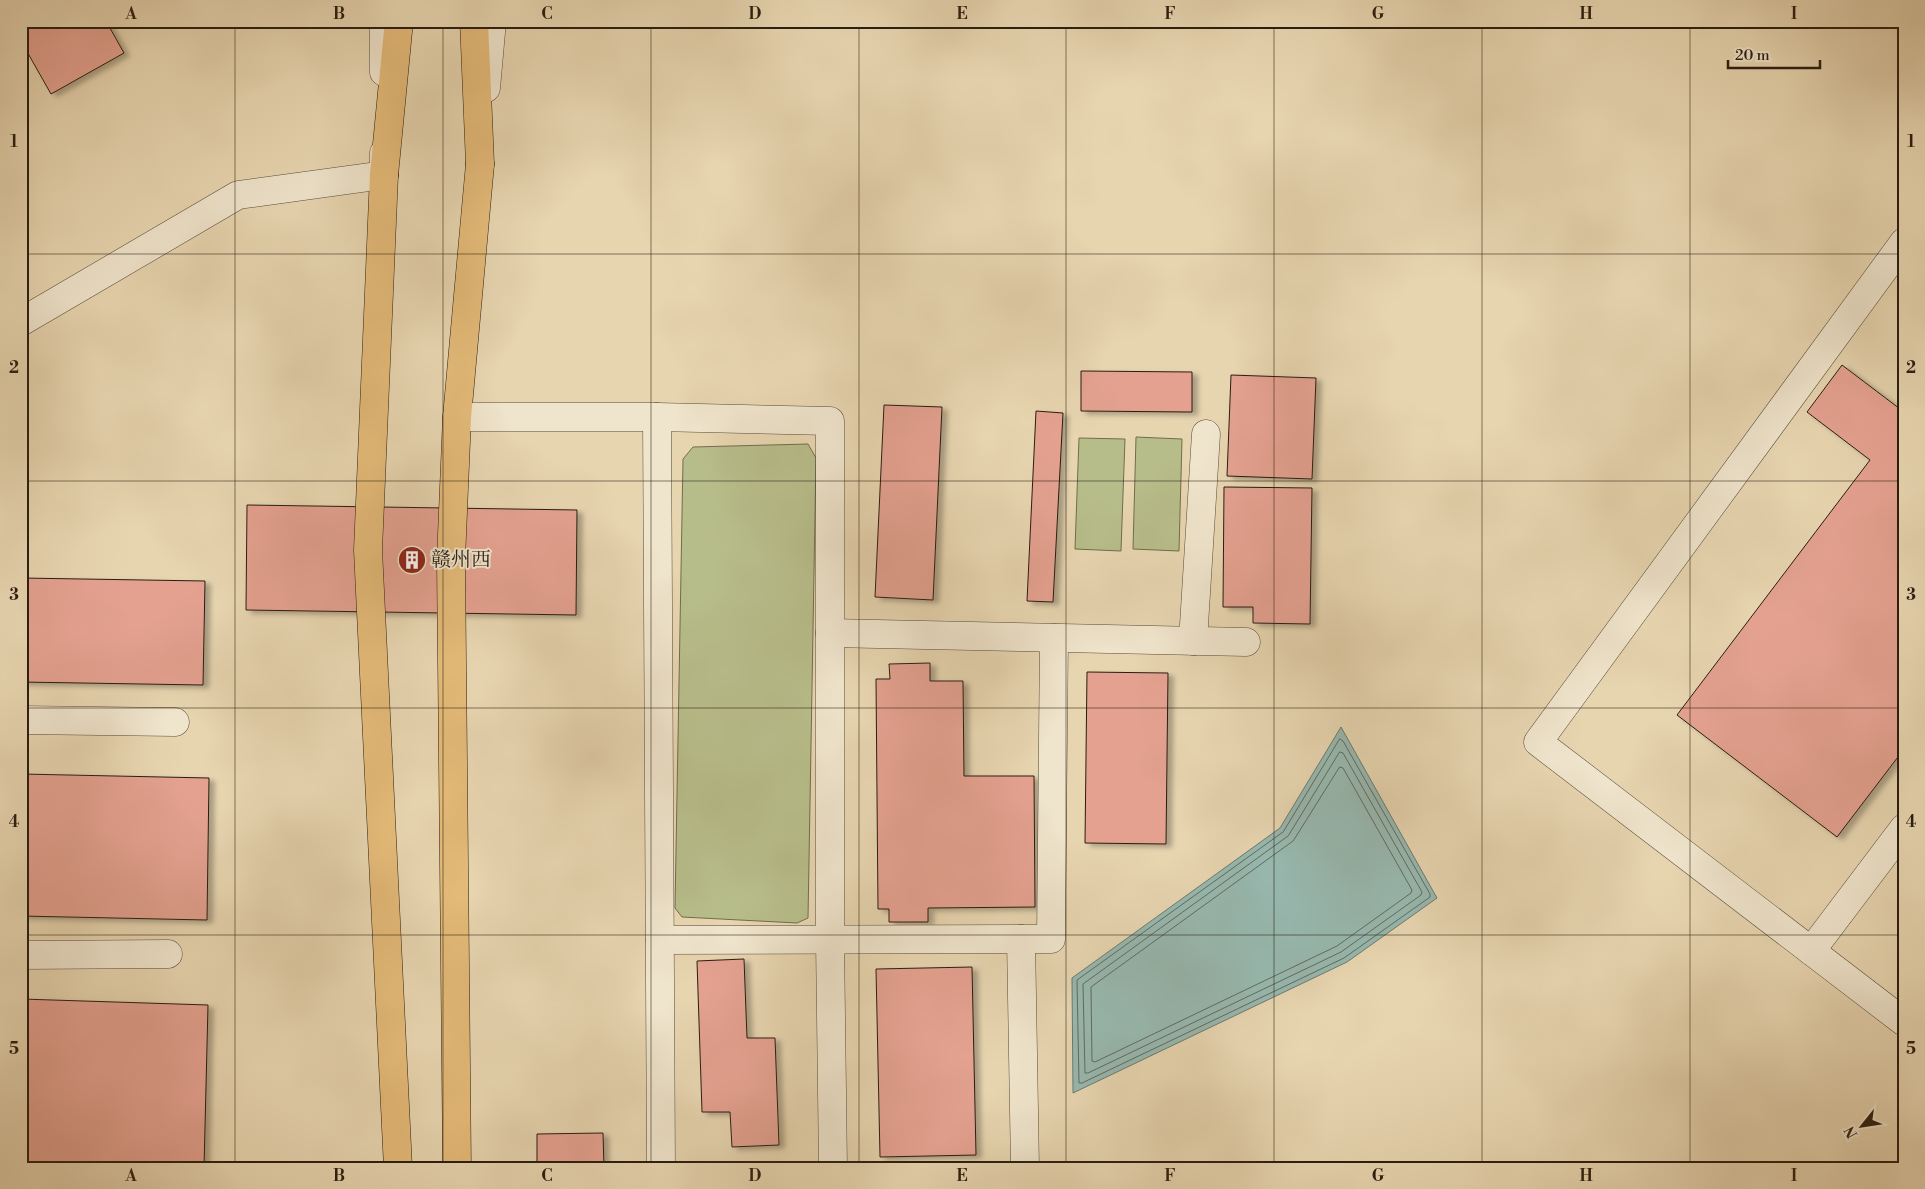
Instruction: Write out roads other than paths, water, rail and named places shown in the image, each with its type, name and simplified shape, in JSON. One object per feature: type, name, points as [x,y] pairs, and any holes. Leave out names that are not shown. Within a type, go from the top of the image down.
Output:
[{"type":"highway","points":[[398,1168],[368,550],[384,175],[399,21]]},
{"type":"highway","points":[[457,1168],[451,559],[457,416],[480,164],[474,21]]},
{"type":"street","points":[[21,322],[238,195],[384,175],[384,21]]},
{"type":"street","points":[[480,164],[492,21]]},
{"type":"street","points":[[1904,242],[1538,742],[1904,1022]]},
{"type":"street","points":[[457,416],[830,420],[830,940],[834,1168]]},
{"type":"street","points":[[657,417],[661,1168]]},
{"type":"street","points":[[1193,641],[1206,434]]},
{"type":"street","points":[[830,633],[1246,642]]},
{"type":"street","points":[[660,940],[1051,939],[1054,638]]},
{"type":"street","points":[[21,720],[175,722]]},
{"type":"street","points":[[1811,951],[1904,828]]},
{"type":"street","points":[[1021,939],[1026,1168]]},
{"type":"street","points":[[21,955],[168,954]]},
{"type":"water","points":[[1341,727],[1437,898],[1347,962],[1073,1093],[1072,978],[1280,828]]},
{"type":"place","name":"赣州西","points":[[412,560]]}]
